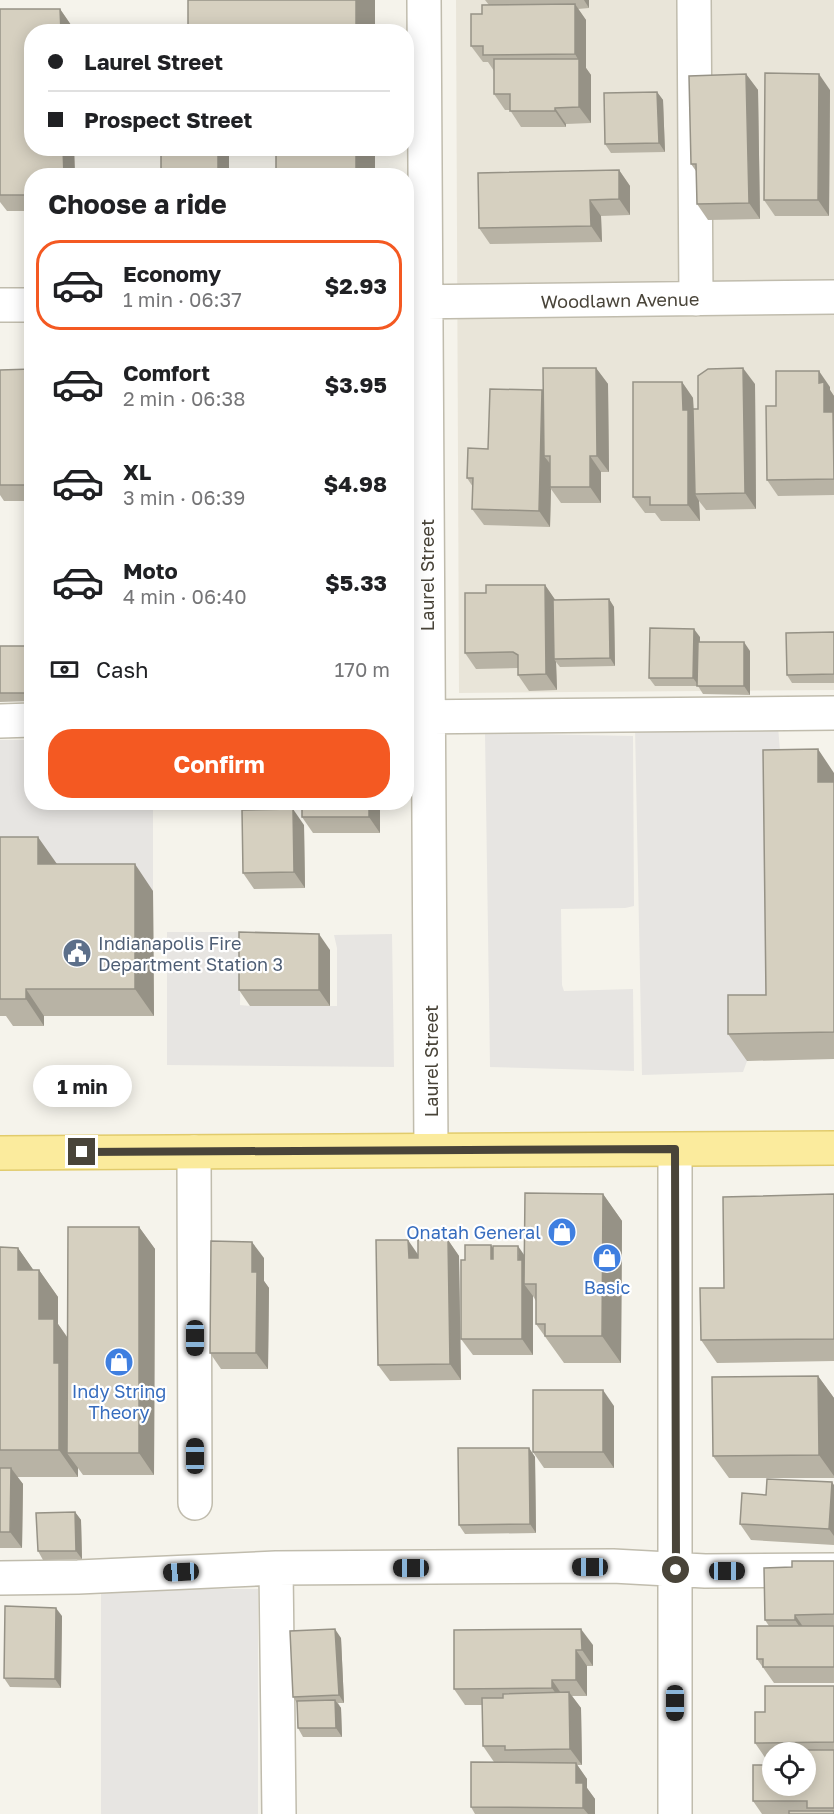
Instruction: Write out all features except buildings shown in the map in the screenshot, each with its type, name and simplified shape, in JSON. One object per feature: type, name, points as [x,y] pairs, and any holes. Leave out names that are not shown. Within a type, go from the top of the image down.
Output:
[{"type":"main road","points":[[0,1153],[834,1148]]},
{"type":"street","name":"Laurel Street","points":[[424,0],[416,302],[418,717],[431,1150]]},
{"type":"street","points":[[694,0],[696,299]]},
{"type":"street","name":"Woodlawn Avenue","points":[[416,302],[834,297]]},
{"type":"street","points":[[0,305],[24,305]]},
{"type":"street","points":[[418,717],[834,713]]},
{"type":"street","points":[[0,721],[24,720]]},
{"type":"street","points":[[675,1149],[675,1814]]},
{"type":"street","points":[[194,1152],[195,1503]]},
{"type":"street","points":[[0,1578],[276,1569],[613,1566],[676,1570],[834,1570]]},
{"type":"street","points":[[276,1569],[279,1814]]},
{"type":"shaded area","points":[[456,0],[834,0],[834,690],[459,693]]},
{"type":"shaded area","points":[[778,726],[782,777],[785,1022],[747,1023],[747,1061],[743,1072],[642,1075],[635,727]]},
{"type":"shaded area","points":[[485,733],[633,736],[634,906],[561,909],[564,991],[633,989],[634,1071],[490,1067]]},
{"type":"shaded area","points":[[0,740],[24,740],[24,810],[153,810],[153,891],[57,891],[0,864]]},
{"type":"shaded area","points":[[167,932],[241,932],[240,1005],[250,1006],[337,1006],[337,948],[334,935],[392,934],[394,1067],[167,1065]]},
{"type":"shaded area","points":[[101,1589],[258,1589],[258,1814],[101,1814]]},
{"type":"place","name":"Indianapolis Fire Department Station 3","points":[[77,953]]},
{"type":"place","name":"Onatah General","points":[[562,1232]]},
{"type":"place","name":"Basic","points":[[607,1258]]},
{"type":"place","name":"Indy String Theory","points":[[119,1362]]},
{"type":"route","points":[[82,1152],[675,1149],[676,1570]]}]
